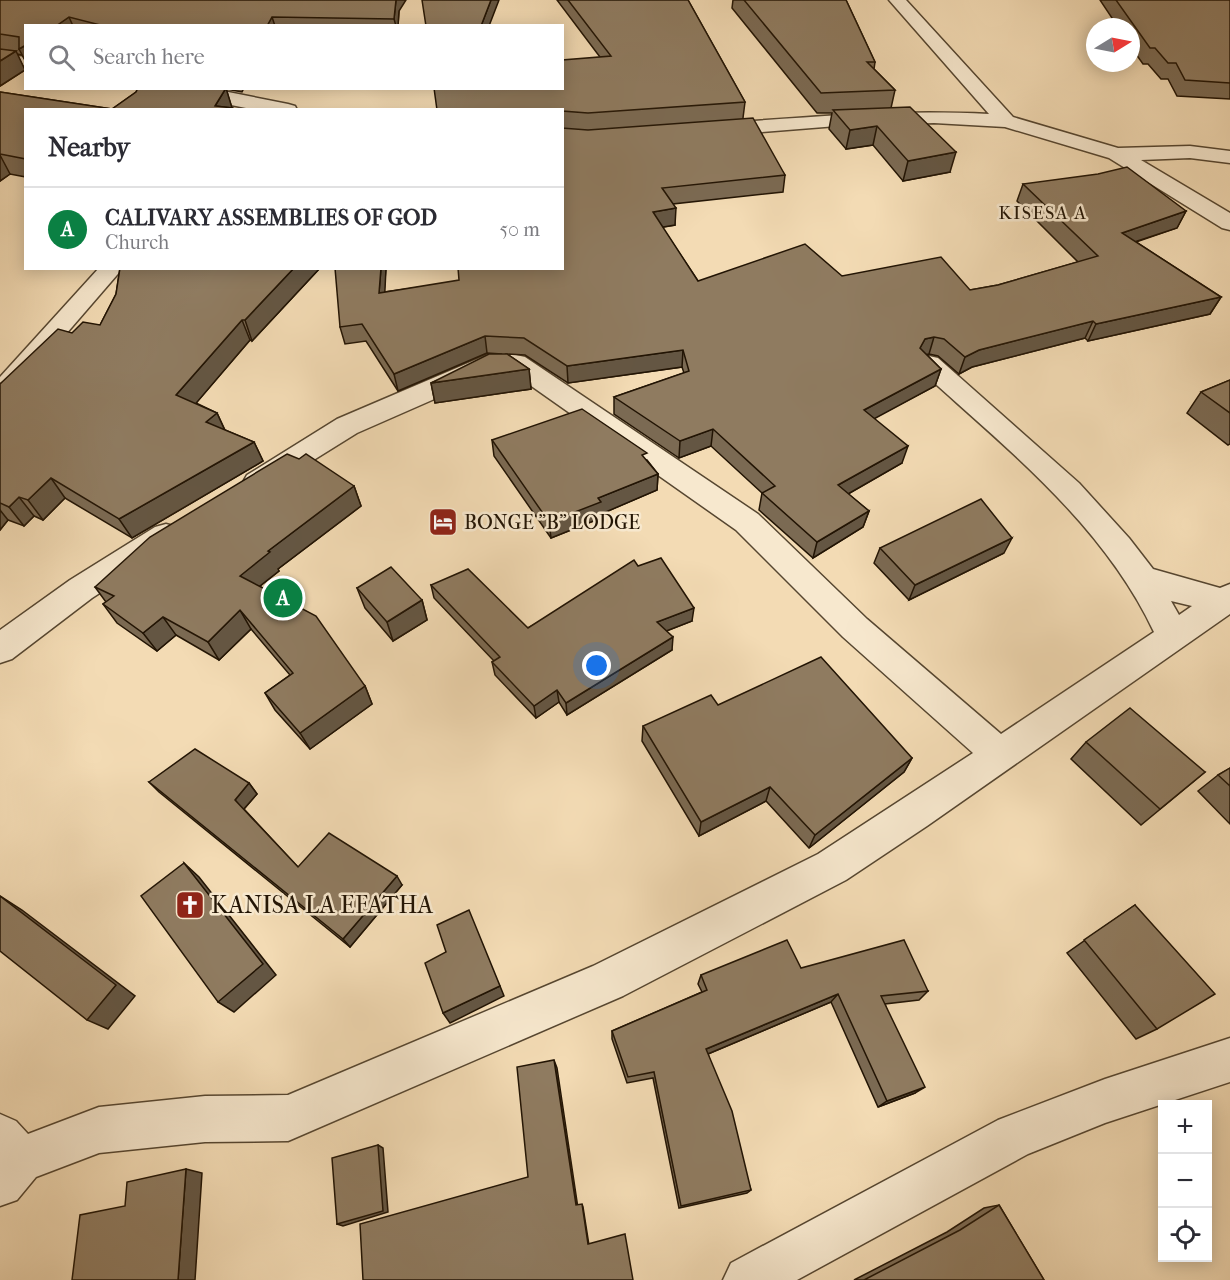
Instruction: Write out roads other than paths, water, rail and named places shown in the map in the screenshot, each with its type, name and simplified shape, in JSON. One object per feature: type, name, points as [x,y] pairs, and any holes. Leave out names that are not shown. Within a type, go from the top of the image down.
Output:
[{"type":"street","points":[[897,0],[1006,122]]},
{"type":"street","points":[[0,59],[24,63]]},
{"type":"street","points":[[184,90],[246,105],[271,108]]},
{"type":"street","points":[[696,131],[837,120],[934,117],[1006,122],[1071,139],[1116,154],[1230,223]]},
{"type":"street","points":[[1116,154],[1190,152],[1230,157]]},
{"type":"street","points":[[0,394],[110,270]]},
{"type":"street","points":[[230,498],[347,426],[430,391],[487,363],[516,363],[747,522],[855,628],[1000,755]]},
{"type":"street","points":[[929,364],[1019,444],[1087,510],[1142,578],[1173,637]]},
{"type":"street","points":[[0,649],[114,565],[191,521]]},
{"type":"street","points":[[1142,578],[1177,590],[1227,599]]},
{"type":"street","points":[[7,1160],[99,1130],[205,1119],[288,1118],[608,981],[832,867],[914,814],[1227,599]]},
{"type":"street","points":[[748,1280],[1014,1136],[1105,1101],[1230,1060]]},
{"type":"place","name":"BONGE \"B\" LODGE","points":[[443,522]]},
{"type":"place","name":"CALIVARY ASSEMBLIES OF GOD","points":[[283,598]]},
{"type":"place","name":"KANISA LA EFATHA","points":[[190,905]]},
{"type":"district","name":"KISESA A","points":[[1043,213]]}]
